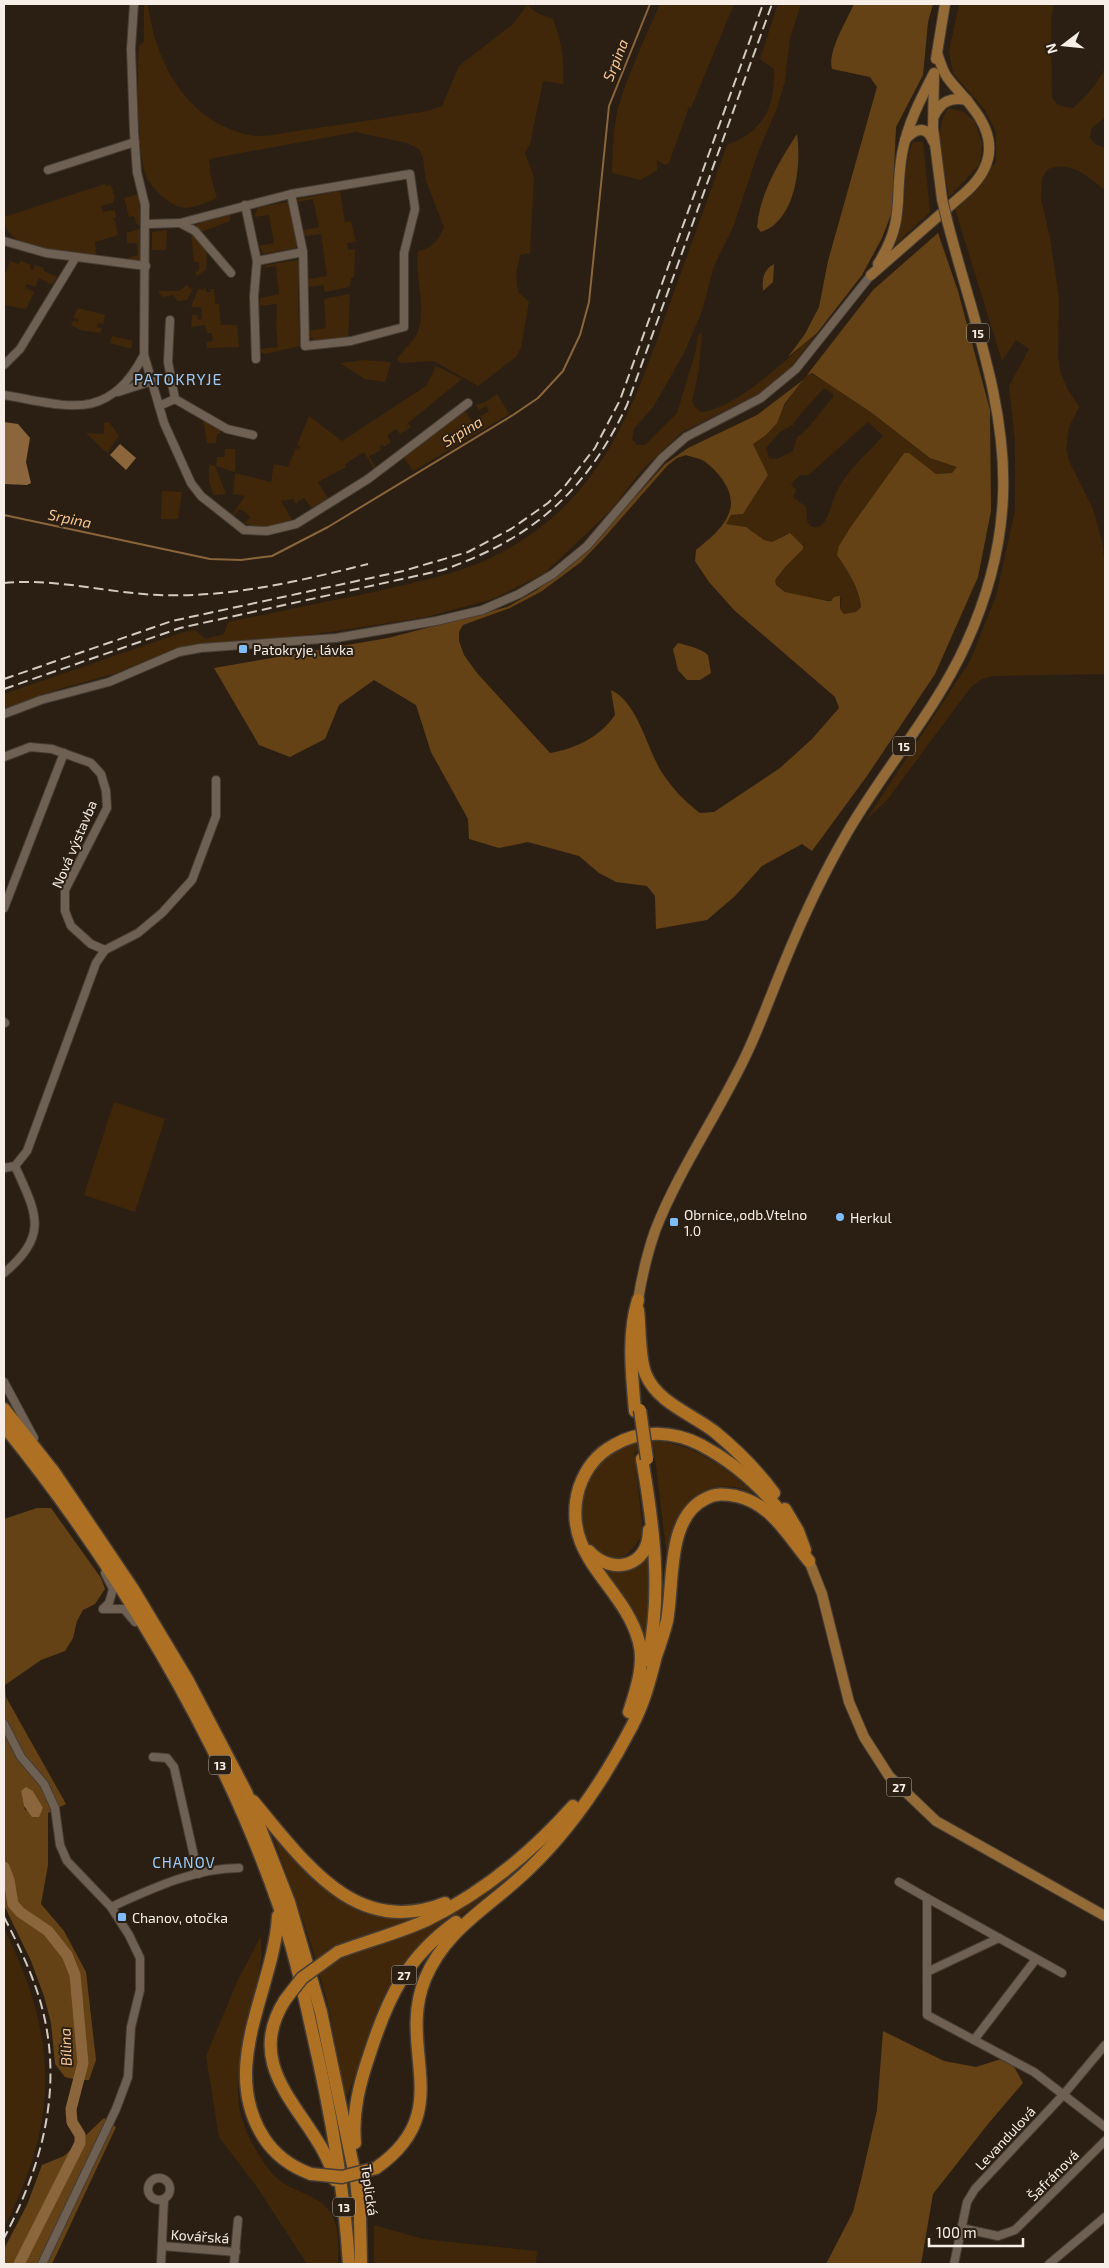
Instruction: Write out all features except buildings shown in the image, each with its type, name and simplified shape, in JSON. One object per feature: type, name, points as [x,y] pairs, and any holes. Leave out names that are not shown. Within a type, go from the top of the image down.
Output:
[{"type":"highway","points":[[638,1305],[636,1352],[637,1410],[658,1530],[662,1600],[656,1657]]},
{"type":"highway","points":[[638,1305],[642,1359],[650,1383],[657,1393],[715,1432],[760,1474],[798,1531],[809,1561]]},
{"type":"highway","name":"13","points":[[4,1409],[54,1472],[107,1549],[159,1632],[199,1702],[246,1792],[289,1902],[305,1952],[322,2021],[343,2149]]},
{"type":"highway","name":"13","points":[[4,1426],[72,1516],[139,1620],[188,1704],[232,1791],[279,1906],[308,2014],[329,2106],[343,2149]]},
{"type":"highway","points":[[630,1712],[640,1671],[639,1642],[620,1601],[591,1564],[576,1524],[575,1511],[580,1486],[591,1466],[604,1451],[621,1441],[641,1435],[662,1434],[686,1438],[703,1446],[733,1464],[749,1477],[781,1512],[809,1561]]},
{"type":"highway","points":[[582,1544],[598,1560],[612,1566],[630,1563],[644,1551],[649,1533],[642,1479],[645,1459]]},
{"type":"highway","points":[[348,2264],[337,2188],[332,2170],[316,2138],[281,2086],[273,2067],[272,2032],[277,2014],[302,1978],[338,1952],[426,1920],[465,1899],[521,1859],[577,1802],[605,1761],[641,1688],[649,1658],[656,1591],[654,1531],[645,1459]]},
{"type":"highway","points":[[656,1657],[666,1622],[674,1555],[679,1531],[689,1511],[705,1498],[726,1494],[753,1502],[762,1507],[779,1522],[809,1561]]},
{"type":"highway","name":"27","points":[[356,2180],[354,2130],[358,2092],[389,2000],[404,1975],[433,1941],[526,1867],[563,1831],[607,1773],[644,1700],[656,1657]]},
{"type":"highway","points":[[246,1792],[287,1843],[321,1877],[351,1898],[382,1910],[401,1913],[416,1912],[433,1907],[467,1893],[521,1859]]},
{"type":"highway","points":[[279,1906],[274,1953],[250,2034],[246,2074],[254,2119],[267,2142],[286,2161],[300,2170],[311,2174],[342,2177],[376,2168],[397,2152],[410,2133],[418,2112],[421,2080],[417,2025],[418,1996],[430,1967],[440,1950],[455,1931],[528,1870],[563,1831]]},
{"type":"highway","name":"Teplická","points":[[343,2149],[356,2180],[360,2217],[360,2264]]},
{"type":"highway","name":"Teplická","points":[[343,2149],[348,2264]]},
{"type":"main road","name":"15","points":[[638,1305],[646,1261],[667,1204],[736,1078],[824,876],[868,798],[934,701],[953,669],[966,645],[988,583],[1001,520],[1003,497],[1002,446],[993,386],[947,220],[934,144],[934,73],[945,4]]},
{"type":"main road","points":[[871,275],[967,192],[983,173],[989,153],[987,134],[983,123],[967,100],[948,79],[937,53]]},
{"type":"main road","points":[[871,275],[891,241],[897,222],[902,156],[907,130],[934,73]]},
{"type":"main road","points":[[933,119],[939,106],[945,102],[953,98],[967,100]]},
{"type":"main road","points":[[905,140],[914,131],[923,130],[931,136],[934,144]]},
{"type":"main road","name":"27","points":[[809,1561],[822,1594],[849,1702],[864,1737],[889,1776],[936,1822],[1105,1916]]},
{"type":"street","points":[[134,4],[131,50],[135,142],[137,172],[145,205],[146,224],[144,355],[164,423],[191,483],[201,496],[244,530],[268,531],[296,524],[368,479],[468,403]]},
{"type":"street","points":[[48,170],[135,142]]},
{"type":"street","points":[[146,224],[180,223],[291,194],[410,174],[415,209],[404,253],[404,327],[351,341],[305,346],[304,252],[291,194]]},
{"type":"street","points":[[245,205],[256,262],[254,296],[256,359]]},
{"type":"street","points":[[180,223],[195,231],[231,273]]},
{"type":"street","points":[[4,240],[46,253],[146,266]]},
{"type":"street","points":[[256,262],[304,252]]},
{"type":"street","points":[[4,364],[20,349],[76,257]]},
{"type":"street","points":[[4,714],[41,700],[110,682],[179,652],[201,648],[336,638],[473,612],[519,594],[552,574],[587,546],[662,458],[686,437],[761,398],[796,370],[871,275]]},
{"type":"street","points":[[170,320],[168,362],[175,399],[227,429],[254,435]]},
{"type":"street","points":[[116,393],[135,371],[144,355]]},
{"type":"street","points":[[4,395],[76,406],[94,404],[116,393],[152,381]]},
{"type":"street","points":[[159,406],[175,399]]},
{"type":"street","name":"Nová výstavba","points":[[4,756],[30,747],[52,749],[91,763],[101,774],[106,792],[107,808],[65,890],[65,911],[71,926],[91,944],[105,950]]},
{"type":"street","points":[[4,908],[64,753]]},
{"type":"street","points":[[4,1168],[14,1166],[27,1151],[96,964],[105,950],[138,933],[162,913],[192,880],[216,816],[216,780]]},
{"type":"street","points":[[4,1273],[21,1258],[32,1240],[35,1214],[14,1166]]},
{"type":"street","points":[[4,1382],[11,1392],[30,1433],[54,1472]]},
{"type":"street","points":[[72,1516],[78,1532],[113,1589],[109,1603],[103,1609],[124,1609],[132,1615],[176,1692],[188,1704]]},
{"type":"street","points":[[4,1724],[21,1757],[44,1784],[55,1808],[60,1845],[67,1861],[111,1907],[129,1935],[140,1958],[140,1990],[131,2027],[128,2077],[116,2109],[42,2264]]},
{"type":"street","points":[[153,1757],[167,1758],[174,1767],[198,1874]]},
{"type":"street","points":[[111,1907],[157,1887],[217,1868],[239,1868]]},
{"type":"street","points":[[899,1882],[1062,1973]]},
{"type":"street","points":[[927,1898],[927,2016],[1034,2072],[1105,2126]]},
{"type":"street","points":[[927,1972],[999,1938]]},
{"type":"street","points":[[974,2040],[1036,1959]]},
{"type":"street","name":"Levandulová","points":[[954,2264],[967,2202],[975,2189],[1064,2094],[1105,2045]]},
{"type":"street","name":"Šafránová","points":[[961,2228],[998,2236],[1015,2230],[1105,2141]]},
{"type":"street","points":[[161,2264],[164,2199]]},
{"type":"street","points":[[1049,2264],[1105,2217]]},
{"type":"street","points":[[234,2264],[238,2220]]},
{"type":"street","name":"Kovářská","points":[[162,2246],[236,2252]]},
{"type":"shaded area","points":[[144,4],[148,4],[158,48],[167,68],[178,87],[192,104],[209,118],[228,128],[255,136],[273,135],[428,111],[442,106],[459,66],[513,24],[528,4],[535,11],[553,19],[562,51],[563,84],[543,81],[530,144],[525,153],[534,177],[530,253],[520,255],[516,274],[518,292],[529,302],[521,348],[516,357],[478,386],[434,361],[400,363],[397,359],[416,336],[420,324],[421,304],[417,262],[418,251],[428,248],[434,243],[444,227],[426,181],[423,157],[419,149],[407,143],[356,132],[209,159],[211,177],[217,198],[184,208],[171,203],[158,192],[148,180],[144,169],[139,135],[138,59],[139,46],[144,41]]},
{"type":"shaded area","points":[[660,4],[734,4],[691,108],[689,107],[669,163],[665,165],[657,160],[657,170],[641,180],[612,173],[614,132],[618,108],[627,81]]},
{"type":"shaded area","points":[[778,4],[801,4],[790,38],[785,81],[777,108],[757,155],[734,225],[714,266],[702,311],[685,351],[654,406],[634,429],[632,439],[637,445],[645,445],[677,413],[696,350],[698,335],[702,332],[699,370],[692,401],[694,406],[701,412],[715,409],[746,392],[817,333],[790,368],[758,394],[682,432],[643,469],[610,511],[545,573],[493,599],[426,617],[343,630],[278,639],[204,644],[176,648],[120,672],[63,688],[4,709],[4,694],[181,633],[195,630],[206,639],[224,634],[228,622],[374,592],[464,569],[518,543],[553,517],[581,489],[604,457],[623,422],[640,385],[727,145],[750,133],[765,116],[770,106],[773,95],[774,69],[760,59]]},
{"type":"shaded area","points":[[854,4],[933,4],[928,22],[923,75],[896,127],[892,212],[882,238],[862,275],[817,333],[788,357],[805,334],[819,307],[828,261],[877,87],[870,77],[832,69],[832,54],[835,45]]},
{"type":"shaded area","points":[[959,4],[1054,4],[1051,20],[1052,97],[1061,105],[1073,108],[1091,90],[1105,68],[1105,117],[1091,129],[1090,138],[1095,144],[1105,148],[1105,190],[1078,171],[1071,168],[1056,167],[1048,169],[1042,178],[1041,199],[1050,238],[1059,297],[1058,357],[1060,371],[1067,388],[1079,407],[1069,427],[1066,449],[1069,461],[1093,509],[1102,541],[1105,566],[1105,674],[993,676],[982,679],[971,687],[887,800],[866,820],[970,661],[996,596],[1015,511],[1015,441],[1009,386],[1029,349],[1016,340],[1002,361],[955,209],[996,162],[996,132],[985,110],[953,73],[949,52]]},
{"type":"shaded area","points":[[949,108],[964,112],[975,122],[982,144],[980,164],[949,197],[942,163],[940,138],[944,117]]},
{"type":"shaded area","points":[[797,134],[798,169],[793,194],[782,216],[772,227],[761,232],[757,227],[766,190],[777,167]]},
{"type":"shaded area","points":[[913,142],[923,142],[930,212],[895,245],[904,209],[907,165]]},
{"type":"shaded area","points":[[105,184],[106,186],[111,185],[115,197],[113,203],[101,206],[103,212],[115,210],[116,218],[112,219],[115,221],[118,235],[95,242],[96,256],[55,252],[26,244],[7,229],[4,217]]},
{"type":"shaded area","points":[[340,191],[345,222],[351,221],[356,242],[347,243],[348,250],[355,249],[354,277],[351,278],[350,287],[325,292],[323,285],[307,287],[308,279],[327,276],[321,234],[305,236],[304,230],[319,227],[313,199],[298,202],[298,199]]},
{"type":"shaded area","points":[[139,194],[143,213],[142,257],[139,261],[129,260],[128,258],[138,255],[137,243],[127,243],[127,233],[141,228],[141,226],[137,225],[134,216],[129,217],[124,198]]},
{"type":"shaded area","points":[[288,202],[298,244],[296,248],[264,254],[259,246],[274,243],[269,215],[254,217],[258,207]]},
{"type":"shaded area","points":[[231,213],[230,221],[201,232],[195,225]]},
{"type":"shaded area","points":[[167,230],[166,250],[152,250],[152,232]]},
{"type":"shaded area","points":[[191,232],[207,251],[206,270],[196,276],[196,272],[199,270],[199,262],[194,262]]},
{"type":"shaded area","points":[[938,233],[958,291],[990,410],[991,511],[978,577],[935,674],[867,776],[812,851],[802,844],[762,866],[735,896],[707,920],[656,929],[655,896],[647,886],[616,882],[599,873],[579,856],[528,842],[499,848],[469,839],[468,819],[431,752],[416,705],[374,680],[339,705],[325,739],[290,757],[259,745],[214,668],[388,638],[507,607],[537,590],[586,552],[665,464],[688,448],[757,415],[803,380],[785,403],[777,423],[766,435],[753,444],[768,475],[743,514],[731,515],[726,524],[746,527],[764,540],[772,542],[790,533],[803,546],[803,549],[775,580],[776,585],[785,592],[827,601],[840,596],[840,609],[844,614],[856,612],[861,607],[858,593],[837,555],[839,546],[850,528],[904,453],[909,453],[936,474],[952,473],[957,467],[930,458],[872,413],[812,373],[807,375],[873,290]],"holes":[[[686,455],[704,461],[715,471],[721,477],[731,498],[731,505],[726,519],[715,533],[696,550],[695,561],[709,582],[734,610],[835,697],[839,708],[812,739],[780,768],[714,812],[700,813],[679,794],[665,777],[635,715],[620,696],[611,690],[615,715],[602,730],[578,745],[550,753],[477,673],[464,655],[459,641],[459,632],[463,625],[510,608],[542,591],[581,562],[667,466],[677,458]]]},
{"type":"shaded area","points":[[297,260],[299,263],[298,309],[300,346],[265,354],[260,352],[260,349],[278,347],[276,326],[277,304],[260,306],[260,298],[279,294],[276,266],[262,268],[267,265]]},
{"type":"shaded area","points":[[10,261],[19,264],[20,261],[31,265],[30,269],[33,270],[35,265],[44,268],[44,271],[57,277],[52,285],[39,278],[35,287],[27,284],[25,287],[34,292],[26,309],[4,305],[4,277]]},
{"type":"shaded area","points":[[774,264],[773,282],[763,291],[764,275]]},
{"type":"shaded area","points":[[187,285],[190,289],[193,288],[187,300],[178,301],[173,295],[162,297],[158,291],[179,291]]},
{"type":"shaded area","points":[[205,286],[206,292],[211,292],[211,289],[214,289],[215,304],[219,304],[221,325],[237,325],[239,347],[207,348],[207,342],[213,341],[212,333],[207,333],[205,325],[191,327],[192,315],[196,315],[199,320],[202,319],[201,307],[191,307],[198,289],[204,290]]},
{"type":"shaded area","points":[[350,294],[348,340],[314,345],[313,338],[309,337],[308,331],[326,328],[324,299]]},
{"type":"shaded area","points":[[78,308],[105,315],[103,324],[98,323],[97,327],[102,328],[100,333],[80,330],[71,325],[73,321],[78,322],[78,319],[73,318]]},
{"type":"shaded area","points":[[112,336],[133,341],[131,349],[110,343]]},
{"type":"shaded area","points":[[364,360],[391,362],[385,382],[365,379],[340,363]]},
{"type":"shaded area","points":[[436,366],[462,379],[408,423],[411,427],[400,434],[396,429],[387,436],[391,442],[384,447],[383,445],[380,447],[381,450],[369,456],[376,468],[374,469],[364,452],[345,464],[346,467],[318,482],[328,498],[312,508],[304,498],[297,502],[297,505],[293,499],[281,501],[292,520],[275,528],[244,523],[250,518],[247,513],[239,509],[234,516],[232,515],[245,496],[233,494],[235,473],[271,482],[274,464],[288,467],[296,448],[299,449],[300,446],[297,445],[309,416],[342,441],[426,386]]},
{"type":"shaded area","points":[[810,373],[872,413],[930,458],[958,467],[952,473],[936,474],[904,453],[902,455],[837,555],[858,593],[861,607],[856,612],[844,614],[840,609],[841,598],[825,601],[807,599],[790,594],[776,585],[775,580],[786,566],[786,534],[772,542],[764,540],[746,527],[725,524],[731,515],[743,514],[768,475],[753,444],[769,432],[792,393]],"holes":[[[824,388],[833,394],[833,397],[810,425],[797,437],[793,451],[777,459],[769,458],[766,448],[780,432],[793,425]],[[868,422],[883,436],[857,463],[840,485],[826,520],[819,527],[811,526],[807,519],[806,507],[793,497],[796,490],[791,484],[800,475],[808,475],[813,471]]]},
{"type":"shaded area","points":[[497,394],[509,414],[413,471],[402,455],[457,414],[465,411],[475,426],[483,422],[479,417],[489,411],[486,406],[479,410],[477,406],[474,406],[487,401]]},
{"type":"shaded area","points":[[203,419],[221,429],[220,433],[217,434],[216,443],[207,443]]},
{"type":"shaded area","points":[[4,422],[18,424],[30,438],[26,462],[31,483],[27,485],[4,484]]},
{"type":"shaded area","points":[[109,422],[119,436],[107,453],[86,433],[104,434],[104,423]]},
{"type":"shaded area","points":[[120,444],[136,458],[126,470],[110,455]]},
{"type":"shaded area","points":[[225,449],[235,449],[235,472],[216,466],[217,457],[225,457]]},
{"type":"shaded area","points":[[209,464],[215,466],[226,494],[213,495],[209,479]]},
{"type":"shaded area","points":[[162,491],[182,492],[178,519],[161,519]]},
{"type":"shaded area","points":[[678,643],[698,649],[708,655],[711,673],[700,680],[687,680],[678,670],[673,649]]},
{"type":"shaded area","points":[[114,1102],[165,1119],[135,1212],[84,1195]]},
{"type":"shaded area","points":[[656,1441],[684,1447],[710,1459],[755,1494],[744,1489],[718,1487],[694,1497],[678,1517],[669,1543],[667,1557],[654,1449],[634,1452],[643,1532],[629,1553],[613,1559],[599,1554],[588,1540],[582,1520],[583,1497],[593,1474],[613,1453],[626,1444]]},
{"type":"shaded area","points":[[37,1508],[51,1508],[101,1578],[105,1589],[95,1604],[83,1610],[77,1621],[73,1638],[65,1651],[41,1660],[5,1685],[6,1697],[66,1804],[48,1813],[48,1865],[41,1904],[64,1931],[86,1972],[96,2060],[89,2080],[65,2077],[55,2064],[51,2023],[44,1996],[31,1961],[4,1905],[4,1519]],"holes":[[[21,1791],[33,1791],[43,1810],[25,1810]]]},
{"type":"shaded area","points":[[645,1556],[650,1557],[648,1625],[644,1651],[596,1563]]},
{"type":"shaded area","points":[[26,1787],[33,1791],[43,1808],[39,1817],[32,1817],[24,1806],[21,1791]]},
{"type":"shaded area","points":[[273,1836],[301,1866],[354,1906],[427,1914],[326,1950],[331,1965],[344,1958],[424,1928],[452,1914],[495,1884],[548,1840],[498,1888],[450,1923],[399,1972],[382,2000],[348,2095],[345,2094],[328,2005],[311,1944]]},
{"type":"shaded area","points":[[4,1928],[22,1968],[35,2006],[42,2042],[45,2078],[43,2113],[35,2150],[22,2187],[4,2227]]},
{"type":"shaded area","points":[[261,1936],[261,1962],[244,2041],[238,2080],[238,2099],[241,2116],[247,2133],[270,2171],[289,2187],[310,2196],[322,2204],[332,2215],[337,2233],[338,2264],[307,2264],[257,2187],[219,2137],[206,2056],[237,1982]]},
{"type":"shaded area","points":[[883,2031],[944,2061],[976,2067],[1004,2058],[1012,2063],[1023,2083],[933,2194],[921,2264],[826,2264],[853,2212],[862,2176],[877,2110]]},
{"type":"shaded area","points":[[104,2118],[116,2127],[52,2264],[4,2264],[4,2249],[27,2205],[42,2165],[64,2156]]},
{"type":"shaded area","points":[[374,2225],[423,2239],[537,2251],[536,2264],[374,2264]]},
{"type":"waterway","name":"Srpina","points":[[4,515],[210,559],[241,560],[272,556],[328,527],[538,398],[563,371],[580,335],[589,302],[609,106],[650,4]]},
{"type":"waterway","name":"Bílina","points":[[4,1867],[9,1880],[13,1904],[20,1912],[48,1931],[67,1955],[75,1975],[83,2063],[71,2109],[72,2122],[80,2135],[80,2143],[19,2264]]},
{"type":"railway","points":[[4,679],[172,621],[403,571],[468,552],[511,529],[548,503],[564,487],[595,448],[620,400],[763,4]]},
{"type":"railway","points":[[4,689],[180,628],[443,570],[504,543],[530,527],[553,508],[594,463],[627,405],[772,4]]},
{"type":"railway","points":[[4,583],[44,582],[139,594],[212,594],[264,587],[368,564]]},
{"type":"railway","points":[[4,1917],[32,1976],[39,1997],[47,2029],[50,2060],[50,2091],[40,2151],[30,2180],[4,2238]]},
{"type":"place","name":"Patokryje, lávka","points":[[243,649]]},
{"type":"place","name":"Herkul","points":[[840,1217]]},
{"type":"place","name":"Obrnice,,odb.Vtelno 1.0","points":[[674,1222]]},
{"type":"place","name":"Chanov, otočka","points":[[122,1917]]},
{"type":"district","name":"PATOKRYJE","points":[[178,378]]},
{"type":"district","name":"CHANOV","points":[[184,1862]]}]
